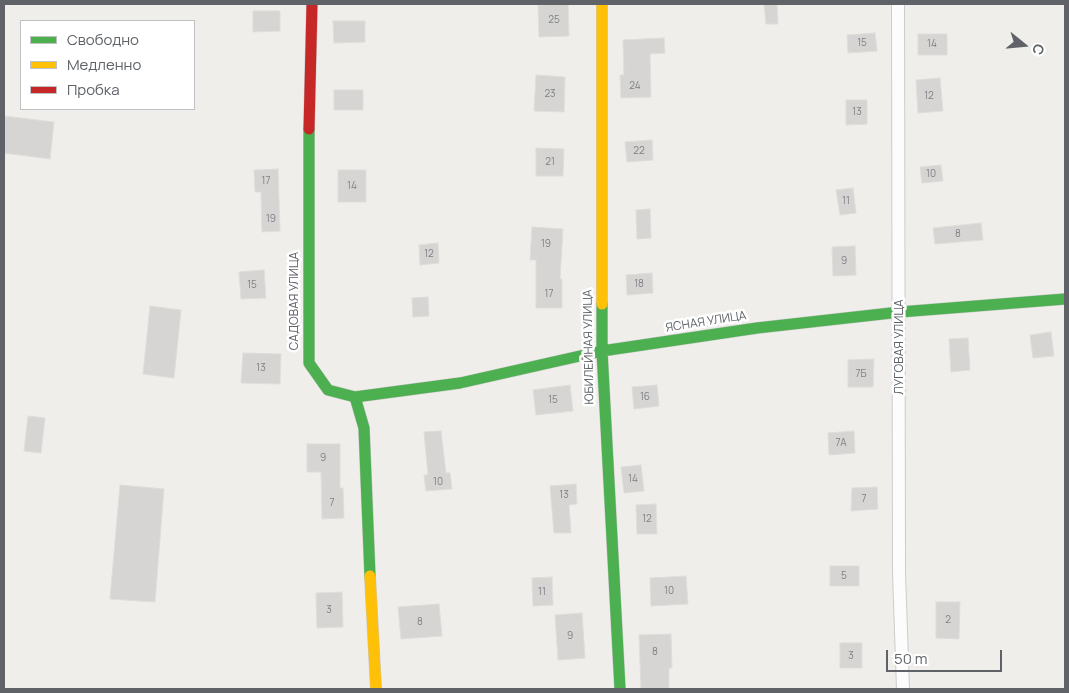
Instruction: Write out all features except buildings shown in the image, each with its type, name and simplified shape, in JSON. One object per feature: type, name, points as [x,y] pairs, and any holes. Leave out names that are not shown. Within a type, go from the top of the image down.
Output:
[{"type":"street","name":"САДОВАЯ УЛИЦА","points":[[312,4],[309,150],[309,363],[328,390],[355,397]]},
{"type":"street","name":"ЮБИЛЕЙНАЯ УЛИЦА","points":[[602,4],[602,352],[620,689]]},
{"type":"street","name":"ЛУГОВАЯ УЛИЦА","points":[[898,4],[899,573],[903,689]]},
{"type":"street","name":"ЯСНАЯ УЛИЦА","points":[[355,397],[460,383],[602,352],[757,328],[900,312],[1065,299]]},
{"type":"street","points":[[355,397],[364,428],[370,607],[376,689]]},
{"type":"traffic: fast","points":[[309,129],[309,363],[328,390],[355,397],[364,428],[370,576]]},
{"type":"traffic: fast","points":[[355,397],[460,383],[602,351],[757,328],[900,312],[1065,299]]},
{"type":"traffic: fast","points":[[602,304],[602,351],[620,689]]},
{"type":"traffic: slow","points":[[602,4],[602,304]]},
{"type":"traffic: slow","points":[[370,576],[376,689]]},
{"type":"traffic: jam","points":[[309,129],[312,4]]}]
